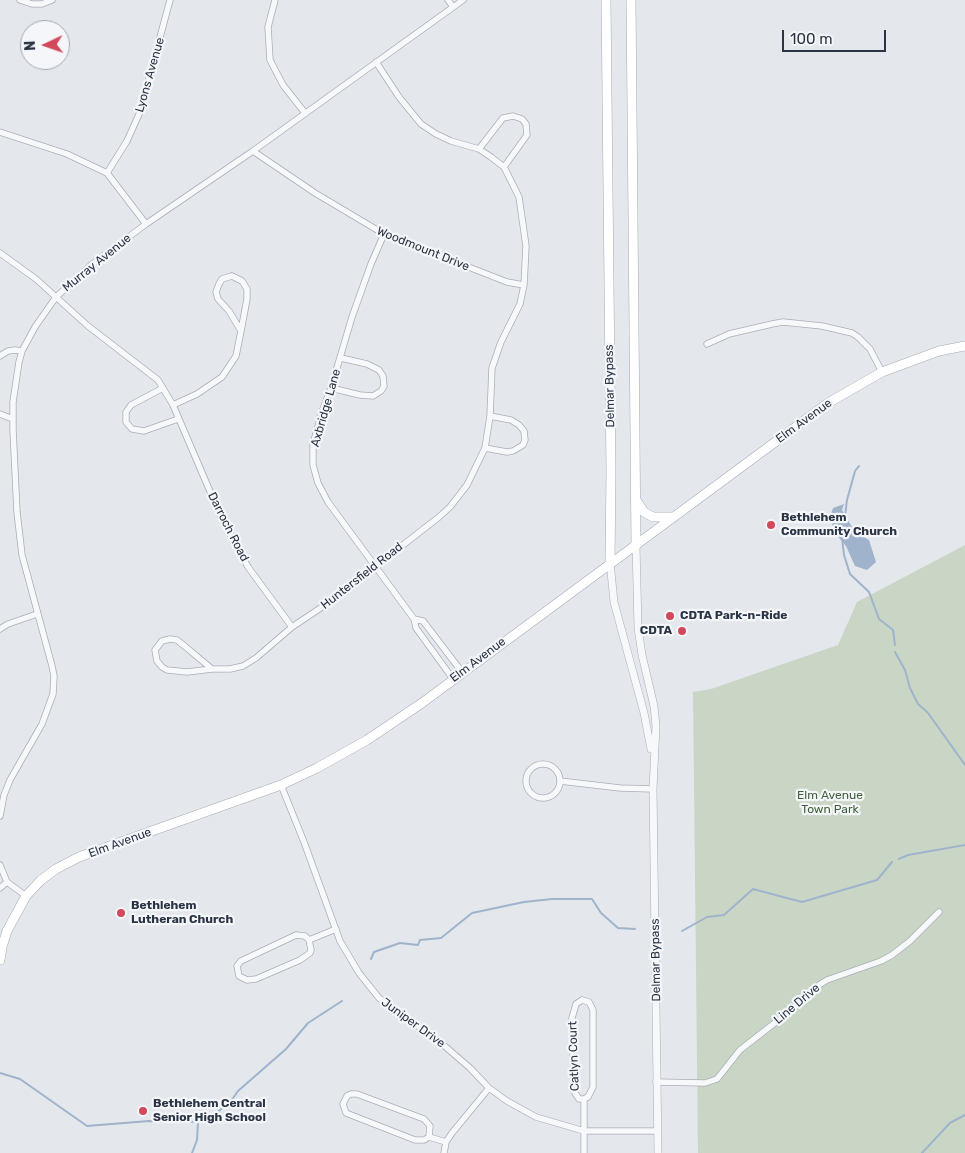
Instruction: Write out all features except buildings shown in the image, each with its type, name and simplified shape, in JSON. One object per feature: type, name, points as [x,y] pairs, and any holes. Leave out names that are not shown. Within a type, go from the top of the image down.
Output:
[{"type":"main road","name":"Delmar Bypass","points":[[606,0],[611,472],[610,562]]},
{"type":"main road","name":"Delmar Bypass","points":[[631,0],[636,545]]},
{"type":"main road","name":"Elm Avenue","points":[[0,960],[6,931],[26,896],[41,880],[56,869],[79,857],[281,785],[317,768],[367,740],[422,703],[610,562],[636,545],[828,403],[882,372],[939,351],[965,346]]},
{"type":"main road","points":[[636,500],[644,512],[653,517],[674,517]]},
{"type":"street","points":[[20,0],[32,4],[42,4],[52,0]]},
{"type":"street","name":"Lyons Avenue","points":[[107,173],[128,141],[140,112],[170,0]]},
{"type":"street","points":[[275,0],[268,27],[270,60],[283,84],[305,113]]},
{"type":"street","points":[[448,0],[453,7]]},
{"type":"street","name":"Murray Avenue","points":[[0,816],[4,795],[10,780],[48,712],[53,694],[54,676],[22,555],[17,512],[13,402],[22,351],[56,297],[91,265],[463,0]]},
{"type":"street","name":"Huntersfield Road","points":[[212,669],[177,640],[165,640],[155,650],[157,661],[167,670],[187,672],[230,669],[243,666],[331,601],[450,507],[467,485],[485,448],[490,416],[492,368],[501,342],[520,304],[524,284],[526,246],[519,197],[504,167],[479,149],[451,141],[421,124],[399,97],[376,62]]},
{"type":"street","points":[[479,149],[503,118],[512,116],[522,119],[526,124],[527,135],[504,167]]},
{"type":"street","points":[[0,132],[67,154],[107,173],[146,224]]},
{"type":"street","name":"Woodmount Drive","points":[[253,150],[315,193],[384,234],[507,282],[524,284]]},
{"type":"street","name":"Axbridge Lane","points":[[384,234],[352,316],[313,444],[313,465],[320,489],[414,619],[416,628],[453,679]]},
{"type":"street","name":"Darroch Road","points":[[0,253],[36,279],[88,326],[152,374],[164,388],[221,517],[248,567],[292,628]]},
{"type":"street","points":[[173,405],[204,390],[222,376],[236,356],[247,298],[246,288],[242,280],[237,277],[225,278],[217,288],[218,299],[229,311],[240,331]]},
{"type":"street","points":[[707,344],[729,334],[783,322],[822,326],[858,337],[870,349],[882,372]]},
{"type":"street","points":[[0,356],[8,351],[22,351]]},
{"type":"street","points":[[331,388],[373,396],[381,391],[384,386],[383,376],[379,370],[367,364],[340,358]]},
{"type":"street","points":[[164,388],[131,405],[126,412],[126,422],[132,428],[144,431],[178,419]]},
{"type":"street","points":[[0,414],[13,419]]},
{"type":"street","points":[[485,448],[507,452],[513,451],[523,445],[525,440],[524,431],[519,425],[511,420],[490,416]]},
{"type":"street","name":"Delmar Bypass","points":[[636,545],[638,628],[654,706],[656,726],[653,789],[658,1153]]},
{"type":"street","name":"Delmar Bypass","points":[[610,562],[614,602],[650,735],[654,767]]},
{"type":"street","points":[[0,629],[8,624],[37,614]]},
{"type":"street","name":"Axbridge Lane","points":[[414,619],[423,621],[462,672]]},
{"type":"street","points":[[431,648],[439,643]]},
{"type":"street","points":[[634,676],[647,675]]},
{"type":"street","points":[[541,765],[546,765],[556,770],[560,781],[553,795],[542,798],[532,794],[526,779],[531,770],[541,765]]},
{"type":"street","points":[[560,781],[620,788],[653,789]]},
{"type":"street","name":"Juniper Drive","points":[[281,785],[343,947],[359,974],[379,998],[440,1042],[470,1068],[489,1088],[507,1101],[536,1117],[584,1131],[657,1131]]},
{"type":"street","points":[[0,865],[7,882],[26,896]]},
{"type":"street","points":[[0,888],[7,882]]},
{"type":"street","name":"Line Drive","points":[[656,1082],[704,1083],[717,1079],[740,1050],[790,1011],[819,985],[827,980],[881,961],[892,955],[940,912]]},
{"type":"street","points":[[309,940],[336,930]]},
{"type":"street","points":[[296,935],[305,936],[309,940],[310,953],[300,960],[256,979],[246,980],[239,976],[237,966],[248,956],[296,935]]},
{"type":"street","name":"Catlyn Court","points":[[584,1100],[579,1100],[575,1093],[573,1026],[573,1009],[582,1000],[589,1002],[593,1010],[593,1087],[592,1093],[584,1100],[584,1153]]},
{"type":"street","points":[[444,1153],[446,1142],[489,1088]]},
{"type":"street","points":[[429,1137],[430,1126],[424,1119],[389,1105],[357,1094],[347,1096],[343,1104],[346,1113],[416,1140],[424,1140],[429,1137],[446,1142]]},
{"type":"green space","name":"Elm Avenue Town Park","points":[[965,545],[965,1153],[698,1153],[693,692],[711,689],[838,645],[857,602]]},
{"type":"water","points":[[844,504],[842,510],[855,532],[869,540],[876,562],[867,570],[855,566],[846,546],[835,533],[830,517],[833,508]]},
{"type":"waterway","points":[[845,516],[847,500],[855,471],[859,466]]},
{"type":"waterway","points":[[842,538],[844,555],[850,574],[869,592],[879,619],[893,630],[895,645]]},
{"type":"waterway","points":[[895,652],[905,670],[910,688],[918,704],[928,713],[965,765]]},
{"type":"waterway","points":[[899,859],[908,855],[965,845]]},
{"type":"waterway","points":[[682,931],[707,917],[724,915],[753,889],[802,902],[877,880],[892,862]]},
{"type":"waterway","points":[[371,959],[374,952],[400,943],[418,945],[420,940],[441,938],[472,913],[524,902],[552,899],[592,899],[601,913],[618,928],[635,929]]},
{"type":"waterway","points":[[0,1073],[20,1079],[87,1126],[149,1121],[198,1122],[209,1119],[231,1101],[238,1091],[286,1049],[308,1023],[342,1001]]},
{"type":"waterway","points":[[922,1153],[950,1123],[965,1115]]},
{"type":"waterway","points":[[192,1153],[197,1140],[198,1122]]},
{"type":"place","name":"Bethlehem Community Church","points":[[771,525]]},
{"type":"place","name":"CDTA Park-n-Ride","points":[[670,616]]},
{"type":"place","name":"CDTA","points":[[682,631]]},
{"type":"place","name":"Bethlehem Lutheran Church","points":[[121,913]]},
{"type":"place","name":"Bethlehem Central Senior High School","points":[[143,1111]]}]
